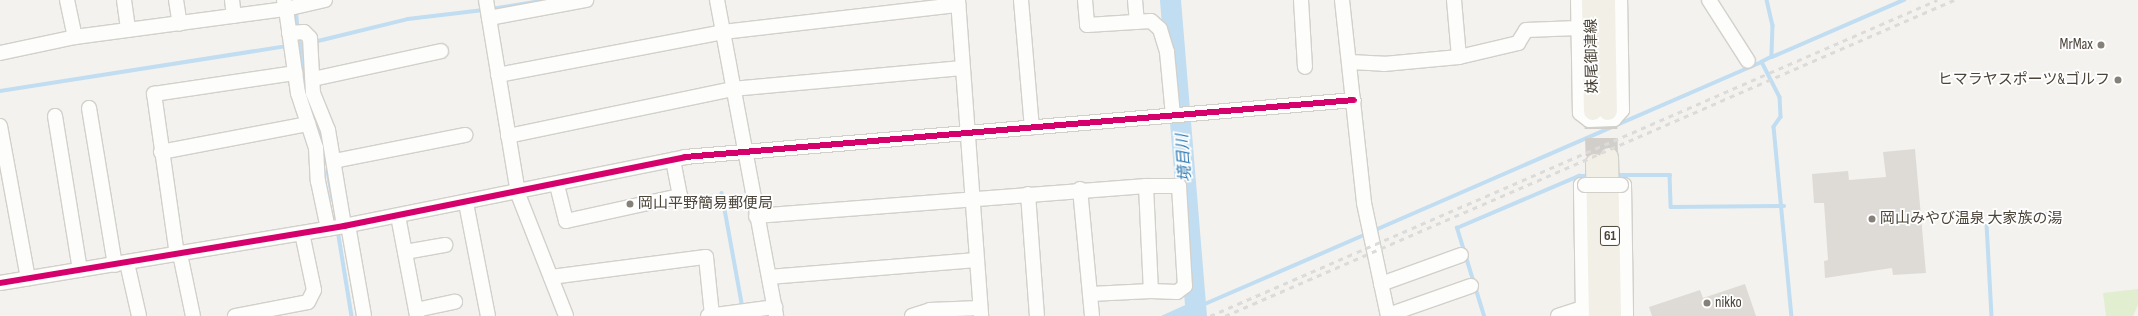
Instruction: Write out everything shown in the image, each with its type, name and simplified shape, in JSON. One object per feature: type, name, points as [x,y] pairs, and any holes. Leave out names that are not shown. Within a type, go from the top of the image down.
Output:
[{"type":"main road","name":"妹尾御津線","points":[[1591,0],[1601,111],[1606,0]]},
{"type":"main road","name":"61","points":[[1588,313],[1602,160],[1612,316]]},
{"type":"street","points":[[67,0],[75,37]]},
{"type":"street","points":[[124,0],[128,30]]},
{"type":"street","points":[[176,0],[180,24]]},
{"type":"street","points":[[232,0],[234,16]]},
{"type":"street","points":[[0,53],[75,37],[180,24],[325,0]]},
{"type":"street","points":[[566,316],[518,194],[487,9],[586,0]]},
{"type":"street","points":[[551,277],[706,257],[710,316],[743,311],[776,312],[743,150],[717,0]]},
{"type":"street","points":[[1021,0],[1032,128]]},
{"type":"street","points":[[1085,0],[1087,25],[1151,21],[1160,29],[1167,52],[1179,115]]},
{"type":"street","points":[[1135,0],[1137,22]]},
{"type":"street","points":[[1301,0],[1305,67]]},
{"type":"street","points":[[1342,0],[1369,231],[1388,315],[1471,286]]},
{"type":"street","points":[[1454,0],[1459,57]]},
{"type":"street","points":[[1578,0],[1580,113],[1589,120],[1614,119],[1622,110],[1620,0]]},
{"type":"street","points":[[1709,0],[1748,61]]},
{"type":"street","points":[[498,75],[723,32],[958,2],[966,134],[981,312],[930,310],[912,316]]},
{"type":"street","points":[[291,6],[298,39],[312,79],[334,161],[339,227]]},
{"type":"street","points":[[1350,62],[1384,64],[1459,57],[1518,43],[1526,30],[1578,28]]},
{"type":"street","points":[[298,39],[295,73],[308,124],[316,148],[318,181],[339,227],[364,316]]},
{"type":"street","points":[[312,79],[441,51]]},
{"type":"street","points":[[508,136],[732,89],[962,68]]},
{"type":"street","points":[[193,316],[179,254],[161,152],[154,94],[295,73]]},
{"type":"street","points":[[0,283],[339,227],[518,194],[673,160],[743,150],[966,134],[1354,100]]},
{"type":"street","points":[[89,108],[121,264],[139,316]]},
{"type":"street","points":[[55,116],[80,270]]},
{"type":"street","points":[[161,152],[308,124]]},
{"type":"street","points":[[0,126],[28,278]]},
{"type":"street","points":[[334,161],[465,135]]},
{"type":"street","points":[[557,185],[566,221],[680,196],[673,160]]},
{"type":"street","points":[[1558,316],[1588,313],[1581,185],[1624,185],[1626,316]]},
{"type":"street","points":[[1146,186],[1152,291]]},
{"type":"street","points":[[756,216],[1028,194],[1080,188],[1179,186],[1185,286],[1177,292],[1152,291],[1090,294]]},
{"type":"street","points":[[1080,188],[1092,316]]},
{"type":"street","points":[[1028,194],[1037,316]]},
{"type":"street","points":[[466,203],[488,316]]},
{"type":"street","points":[[398,216],[417,313],[456,302]]},
{"type":"street","points":[[235,316],[308,302],[314,290],[302,233]]},
{"type":"street","points":[[405,252],[445,245]]},
{"type":"street","points":[[1381,284],[1461,255]]},
{"type":"street","points":[[769,277],[976,260]]},
{"type":"green space","points":[[2138,289],[2138,305],[2133,316],[2106,316],[2103,293]]},
{"type":"water","points":[[1194,301],[1196,316],[1161,316]]},
{"type":"building","name":"岡山みやび温泉 大家族の湯","points":[[1915,149],[1926,273],[1893,275],[1892,268],[1825,278],[1824,261],[1828,260],[1824,203],[1814,203],[1812,174],[1848,171],[1849,180],[1886,177],[1883,152]]},
{"type":"building","name":"nikko","points":[[1745,284],[1756,316],[1652,316],[1649,307],[1700,290],[1703,298]]},
{"type":"waterway","points":[[491,9],[547,0]]},
{"type":"waterway","name":"境目川","points":[[1170,0],[1196,316]]},
{"type":"waterway","points":[[1767,0],[1773,25],[1772,57],[1762,62],[1780,97],[1781,117],[1774,127],[1792,316]]},
{"type":"waterway","points":[[1772,57],[1904,0]]},
{"type":"waterway","points":[[296,9],[298,29]]},
{"type":"waterway","points":[[314,42],[408,19],[485,10]]},
{"type":"waterway","points":[[299,35],[306,82]]},
{"type":"waterway","points":[[294,45],[308,43]]},
{"type":"waterway","points":[[0,91],[288,46]]},
{"type":"waterway","points":[[1373,231],[1762,62]]},
{"type":"waterway","points":[[307,96],[323,141]]},
{"type":"waterway","points":[[328,171],[333,200]]},
{"type":"waterway","points":[[1614,175],[1670,175],[1671,207],[1784,206]]},
{"type":"waterway","points":[[1484,316],[1457,228],[1579,176],[1590,176]]},
{"type":"waterway","points":[[722,193],[743,308]]},
{"type":"waterway","points":[[2019,216],[2050,214]]},
{"type":"waterway","points":[[1987,224],[1992,316]]},
{"type":"waterway","points":[[338,230],[352,316]]},
{"type":"waterway","points":[[1191,310],[1367,234]]},
{"type":"tunnel","points":[[1593,111],[1595,163]]},
{"type":"tunnel","points":[[1608,111],[1609,157]]},
{"type":"railway","points":[[1210,316],[1937,0]]},
{"type":"railway","points":[[1225,316],[1954,0]]},
{"type":"cycle path","points":[[0,283],[344,226],[685,157],[1354,100]]},
{"type":"place","name":"MrMax","points":[[2101,45]]},
{"type":"place","name":"ヒマラヤスポーツ&ゴルフ","points":[[2118,80]]},
{"type":"place","name":"岡山平野簡易郵便局","points":[[630,204]]},
{"type":"place","name":"岡山みやび温泉 大家族の湯","points":[[1872,219]]},
{"type":"place","name":"nikko","points":[[1707,303]]}]
